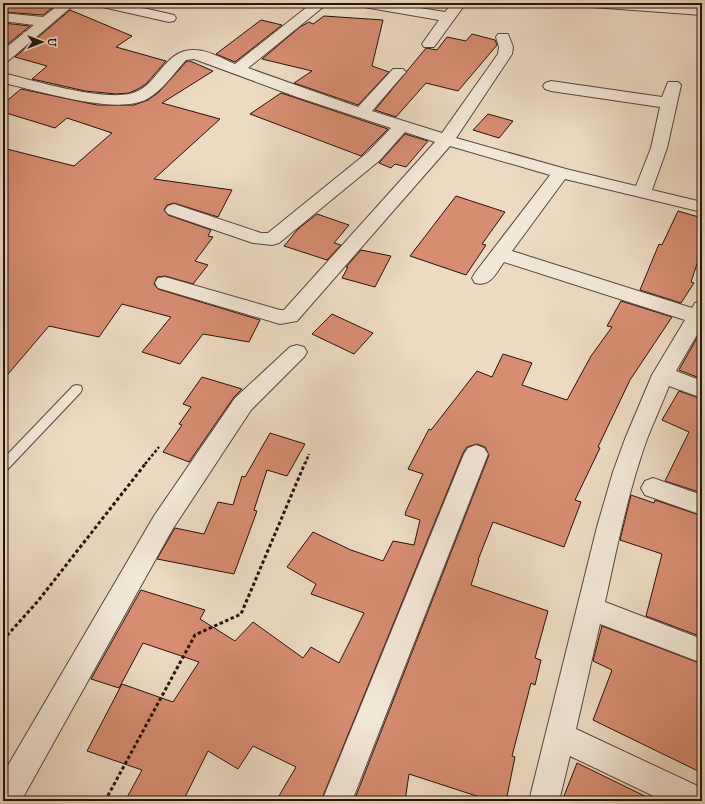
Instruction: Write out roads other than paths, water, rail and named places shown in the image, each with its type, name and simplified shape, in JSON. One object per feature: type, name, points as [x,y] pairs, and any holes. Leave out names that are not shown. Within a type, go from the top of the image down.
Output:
[{"type":"street","points":[[3,58],[69,3]]},
{"type":"street","points":[[103,3],[169,18]]},
{"type":"street","points":[[238,69],[321,3]]},
{"type":"street","points":[[364,3],[448,17]]},
{"type":"street","points":[[430,44],[459,3]]},
{"type":"street","points":[[598,3],[669,7],[702,11]]},
{"type":"street","points":[[3,16],[46,22]]},
{"type":"street","points":[[165,283],[280,317],[288,317],[446,140],[505,54],[506,47],[503,37]]},
{"type":"street","points":[[3,78],[105,100],[120,101],[136,98],[147,92],[184,55],[195,54],[303,94],[446,140],[561,173],[702,207]]},
{"type":"street","points":[[362,112],[398,72]]},
{"type":"street","points":[[642,192],[659,148],[673,85]]},
{"type":"street","points":[[551,86],[669,103]]},
{"type":"street","points":[[174,210],[260,239],[272,239],[374,156],[402,126]]},
{"type":"street","points":[[482,278],[561,173]]},
{"type":"street","points":[[500,254],[700,312],[663,375],[624,472],[609,527],[544,801]]},
{"type":"street","points":[[13,793],[164,523],[243,404],[297,352]]},
{"type":"street","points":[[663,375],[702,390]]},
{"type":"street","points":[[337,801],[476,454]]},
{"type":"street","points":[[653,488],[702,505]]},
{"type":"street","points":[[591,608],[702,652]]},
{"type":"street","points":[[559,736],[697,801]]},
{"type":"lane","points":[[3,467],[78,389]]}]
